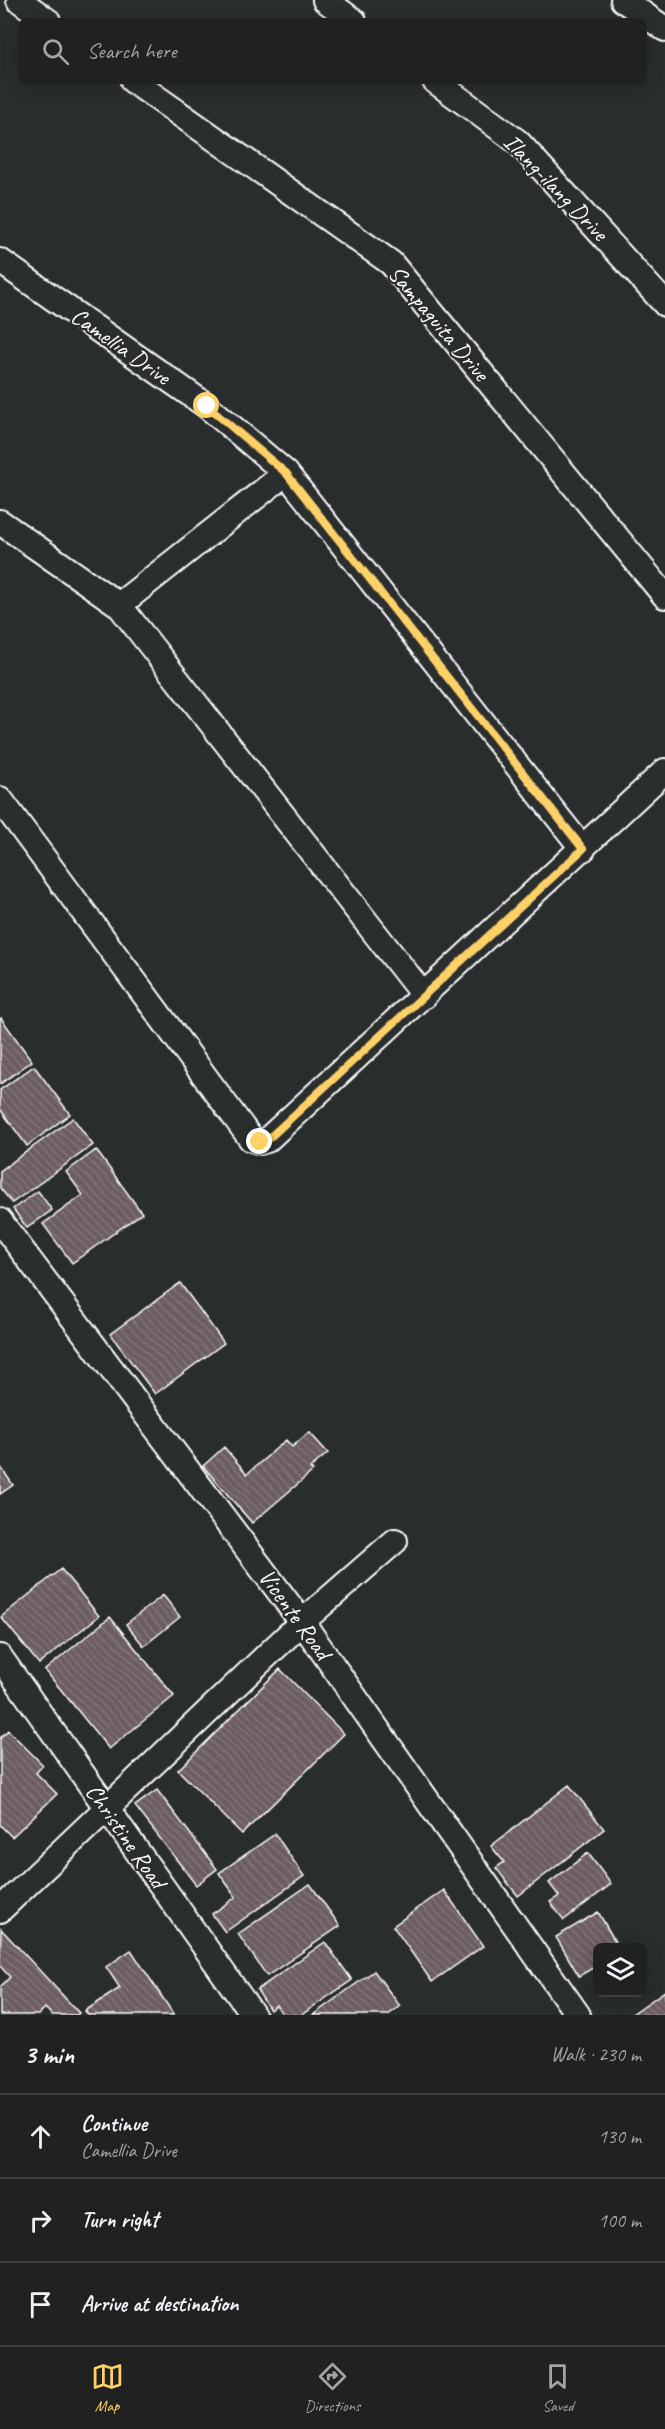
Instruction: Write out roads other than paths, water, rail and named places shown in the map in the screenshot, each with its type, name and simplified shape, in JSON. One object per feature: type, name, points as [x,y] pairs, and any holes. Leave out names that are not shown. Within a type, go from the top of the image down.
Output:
[{"type":"street","points":[[19,0],[44,18]]},
{"type":"street","points":[[325,0],[350,18]]},
{"type":"street","points":[[623,0],[665,29]]},
{"type":"street","name":"Sampaguita Drive","points":[[137,84],[391,263],[665,596]]},
{"type":"street","name":"Ilang-ilang Drive","points":[[439,84],[518,142],[665,304]]},
{"type":"street","name":"Camellia Drive","points":[[0,261],[207,406],[286,473],[583,849]]},
{"type":"street","points":[[119,605],[286,473]]},
{"type":"street","points":[[0,522],[119,605],[424,996]]},
{"type":"street","points":[[0,799],[251,1139],[260,1142],[267,1140],[665,771]]},
{"type":"street","name":"Vicente Road","points":[[0,1221],[302,1622],[578,2015]]},
{"type":"street","points":[[0,1910],[302,1622],[395,1540]]},
{"type":"street","name":"Christine Road","points":[[0,1657],[253,2015]]}]
